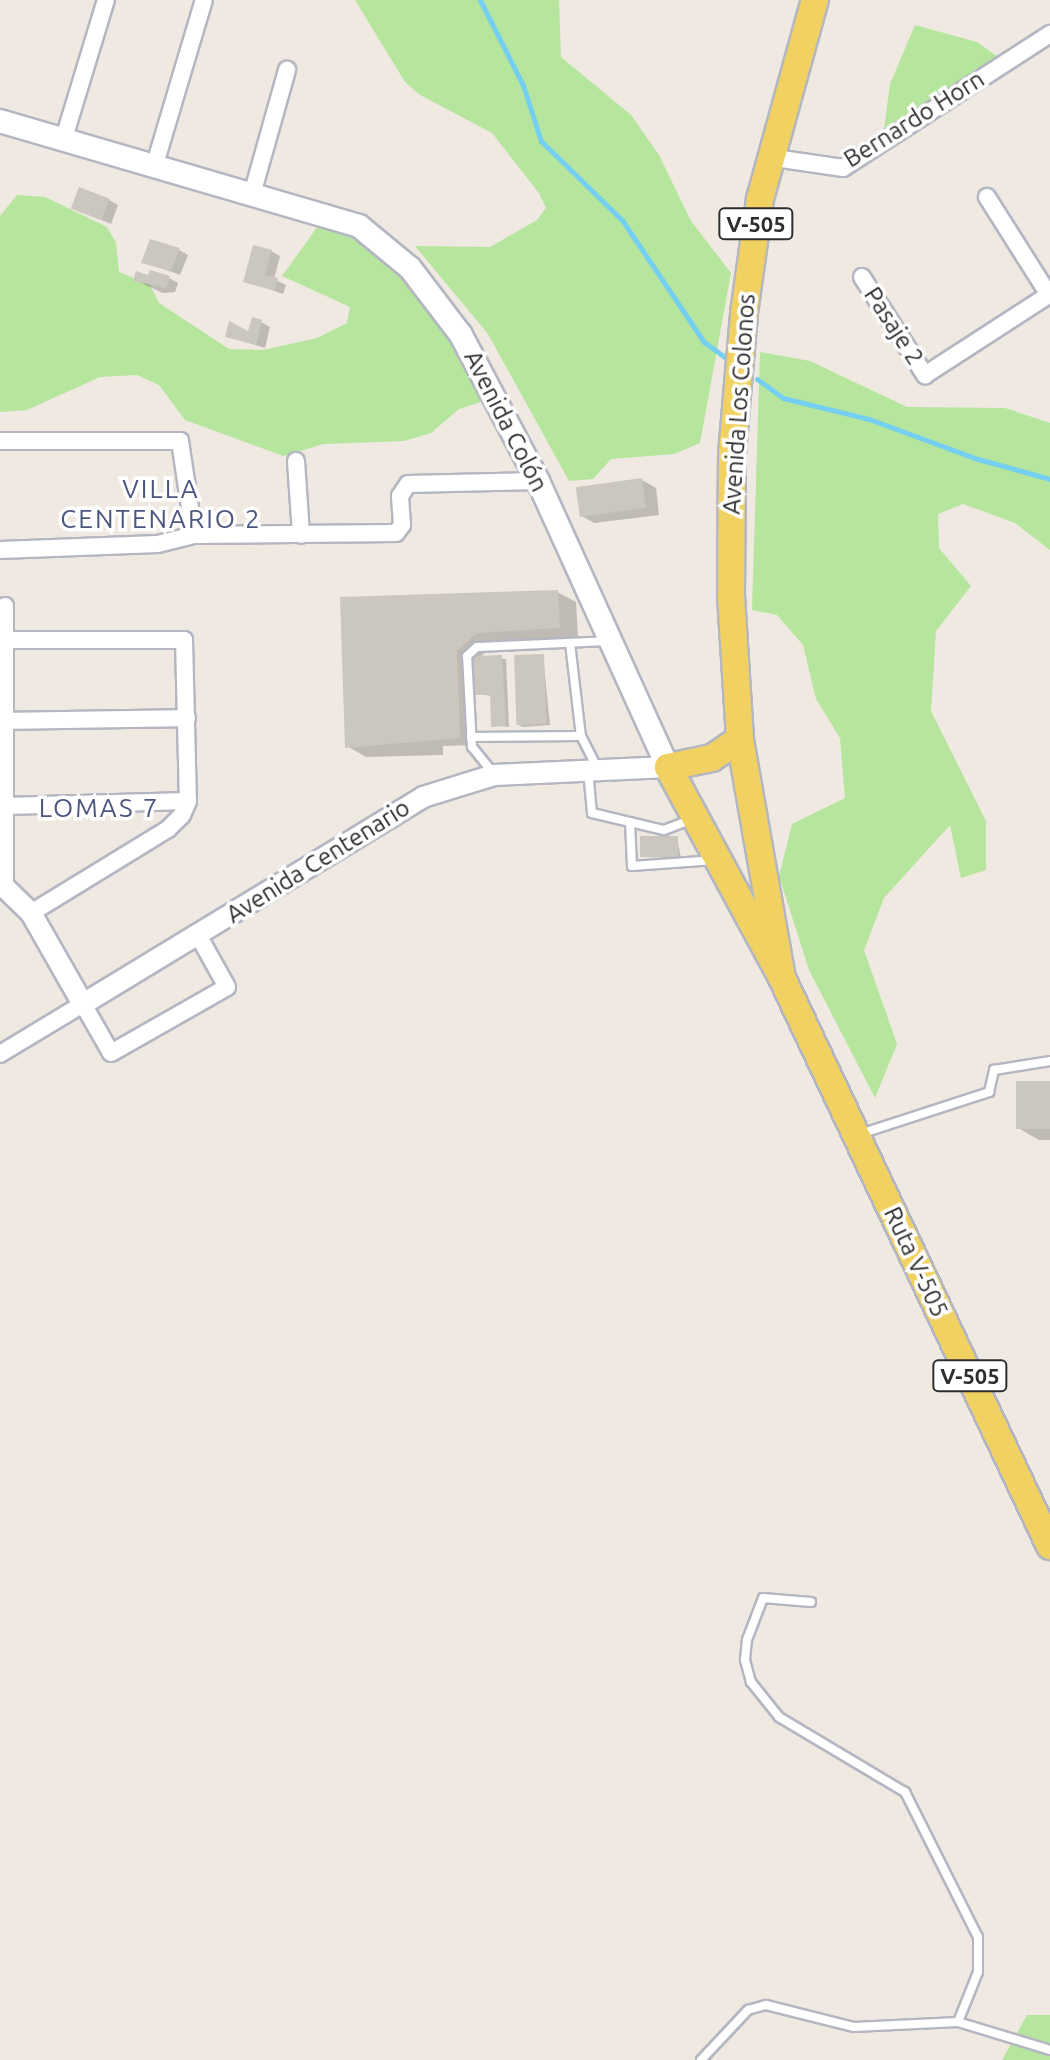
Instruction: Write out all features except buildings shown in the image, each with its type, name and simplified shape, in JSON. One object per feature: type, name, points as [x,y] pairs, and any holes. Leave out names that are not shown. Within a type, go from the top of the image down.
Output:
[{"type":"main road","name":"Avenida Los Colonos","points":[[782,978],[740,739],[731,597],[732,454],[744,313],[768,157],[815,0]]},
{"type":"main road","name":"Avenida Colón","points":[[0,121],[253,191],[359,226],[410,268],[461,335],[538,481],[608,641],[668,767],[782,978]]},
{"type":"main road","points":[[668,767],[712,758],[740,739]]},
{"type":"main road","name":"Ruta V-505","points":[[782,978],[1050,1546]]},
{"type":"street","points":[[64,138],[106,0]]},
{"type":"street","points":[[155,164],[204,0]]},
{"type":"street","name":"Bernardo Horn","points":[[768,157],[843,168],[1050,34]]},
{"type":"street","points":[[253,191],[287,70]]},
{"type":"street","points":[[987,197],[1050,294]]},
{"type":"street","name":"Pasaje 2","points":[[862,277],[925,375],[1050,294]]},
{"type":"street","points":[[0,441],[180,441],[194,535]]},
{"type":"street","points":[[296,461],[301,535]]},
{"type":"street","points":[[0,550],[158,544],[194,535],[396,533],[402,525],[400,496],[408,484],[538,481]]},
{"type":"street","points":[[5,606],[3,883],[31,913],[111,1053],[227,987],[198,935]]},
{"type":"street","points":[[6,640],[184,640],[188,801],[168,829],[31,913]]},
{"type":"street","points":[[6,721],[187,718]]},
{"type":"street","name":"Avenida Centenario","points":[[0,1054],[401,808],[494,775],[668,767]]},
{"type":"street","points":[[5,806],[188,801]]},
{"type":"lane","points":[[494,775],[472,747],[467,656],[477,647],[608,641]]},
{"type":"lane","points":[[570,643],[581,736],[593,770],[592,813],[664,830],[696,818]]},
{"type":"lane","points":[[471,737],[581,736]]},
{"type":"lane","points":[[630,822],[632,866],[719,860]]},
{"type":"lane","points":[[856,1135],[989,1092],[994,1070],[1050,1061]]},
{"type":"lane","points":[[811,1602],[763,1598],[747,1640],[745,1660],[751,1682],[779,1717],[905,1792],[978,1937],[978,1972],[958,2022]]},
{"type":"lane","points":[[701,2060],[748,2010],[766,2005],[854,2027],[958,2022],[1050,2050]]},
{"type":"green space","points":[[355,0],[559,0],[561,57],[631,115],[659,155],[691,221],[731,273],[700,443],[674,454],[611,459],[593,479],[569,481],[488,334],[415,246],[490,247],[537,220],[546,208],[539,193],[492,133],[420,95],[405,82]]},
{"type":"green space","points":[[915,25],[977,42],[998,57],[884,130],[890,84]]},
{"type":"green space","points":[[17,195],[45,197],[107,227],[116,243],[119,272],[150,285],[159,303],[229,349],[263,350],[317,338],[347,323],[350,307],[282,276],[318,226],[382,238],[468,348],[487,400],[459,409],[431,433],[404,441],[324,444],[283,456],[185,420],[159,385],[137,375],[100,377],[27,410],[0,412],[0,216]]},
{"type":"green space","points":[[760,352],[810,361],[907,407],[1005,408],[1050,423],[1050,550],[1015,523],[963,504],[938,514],[939,548],[971,586],[936,631],[931,711],[986,821],[986,870],[961,878],[950,825],[884,898],[864,950],[897,1044],[875,1098],[809,970],[779,876],[792,824],[845,798],[840,738],[816,699],[803,645],[777,615],[752,610]]},
{"type":"green space","points":[[1027,2015],[1050,2015],[1050,2060],[1002,2060]]},
{"type":"waterway","points":[[480,0],[523,85],[541,141],[622,220],[704,342],[729,360]]},
{"type":"waterway","points":[[757,379],[783,398],[869,419],[978,459],[1050,479]]},
{"type":"district","name":"VILLA CENTENARIO 2","points":[[161,504]]},
{"type":"district","name":"LOMAS 7","points":[[99,808]]}]
